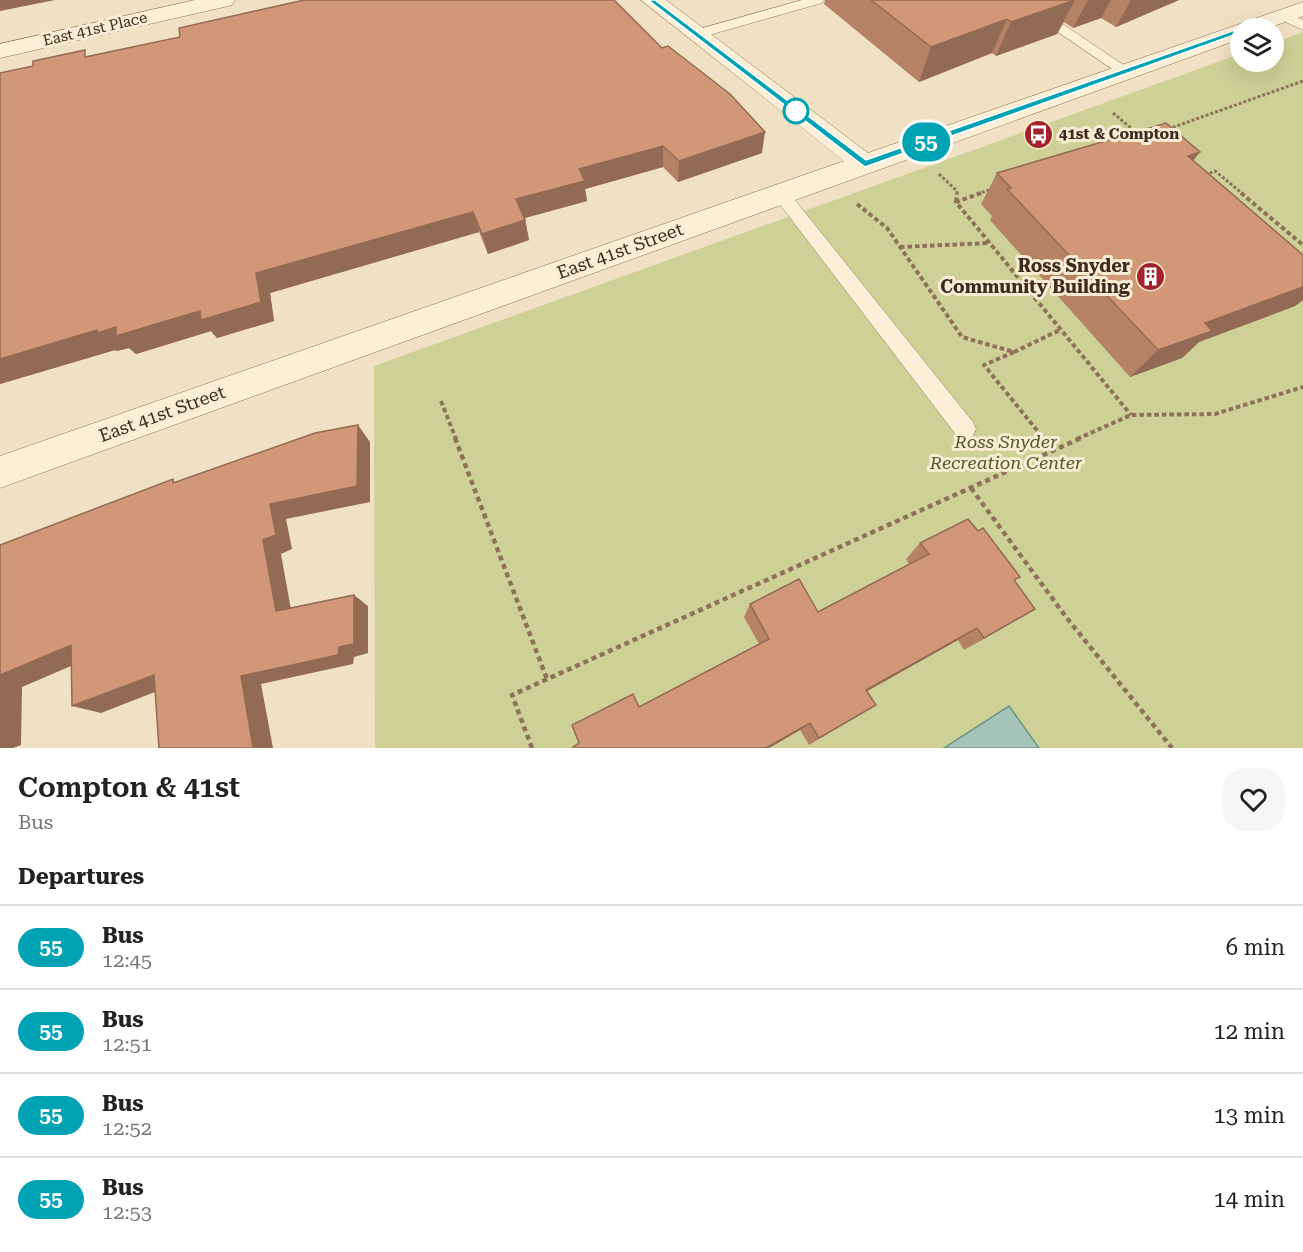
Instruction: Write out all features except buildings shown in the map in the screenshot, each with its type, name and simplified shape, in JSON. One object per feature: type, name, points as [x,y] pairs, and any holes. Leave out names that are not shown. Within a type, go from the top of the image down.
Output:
[{"type":"street","name":"East 41st Place","points":[[0,51],[224,0]]},
{"type":"street","points":[[652,0],[865,164]]},
{"type":"street","name":"East 41st Street","points":[[0,472],[1230,35]]},
{"type":"lane","points":[[697,34],[816,0]]},
{"type":"lane","points":[[1018,0],[1126,72]]},
{"type":"lane","points":[[781,194],[965,429]]},
{"type":"path","points":[[1163,130],[1303,81]]},
{"type":"path","points":[[1133,141],[1142,138]]},
{"type":"path","points":[[1194,180],[1215,171],[1303,245]]},
{"type":"path","points":[[936,172],[957,191],[956,202],[1131,415]]},
{"type":"path","points":[[956,202],[1000,187]]},
{"type":"path","points":[[854,202],[887,228],[962,337],[1014,352]]},
{"type":"path","points":[[900,247],[990,243]]},
{"type":"path","points":[[1053,451],[984,365],[1060,330]]},
{"type":"path","points":[[532,748],[512,695],[1131,415],[1215,414],[1290,393],[1303,387]]},
{"type":"path","points":[[441,400],[547,679]]},
{"type":"path","points":[[971,488],[1066,617],[1172,748]]},
{"type":"green space","name":"Ross Snyder Recreation Center","points":[[1303,32],[1303,748],[375,748],[374,366],[1230,58],[1230,72],[1284,72],[1284,39]]},
{"type":"water","points":[[1009,706],[1039,748],[944,748]]},
{"type":"bus line","name":"55","points":[[652,0],[865,164],[1230,35]]},
{"type":"place","name":"41st & Compton","points":[[1038,134]]},
{"type":"place","name":"Ross Snyder Community Building","points":[[1151,276]]}]
